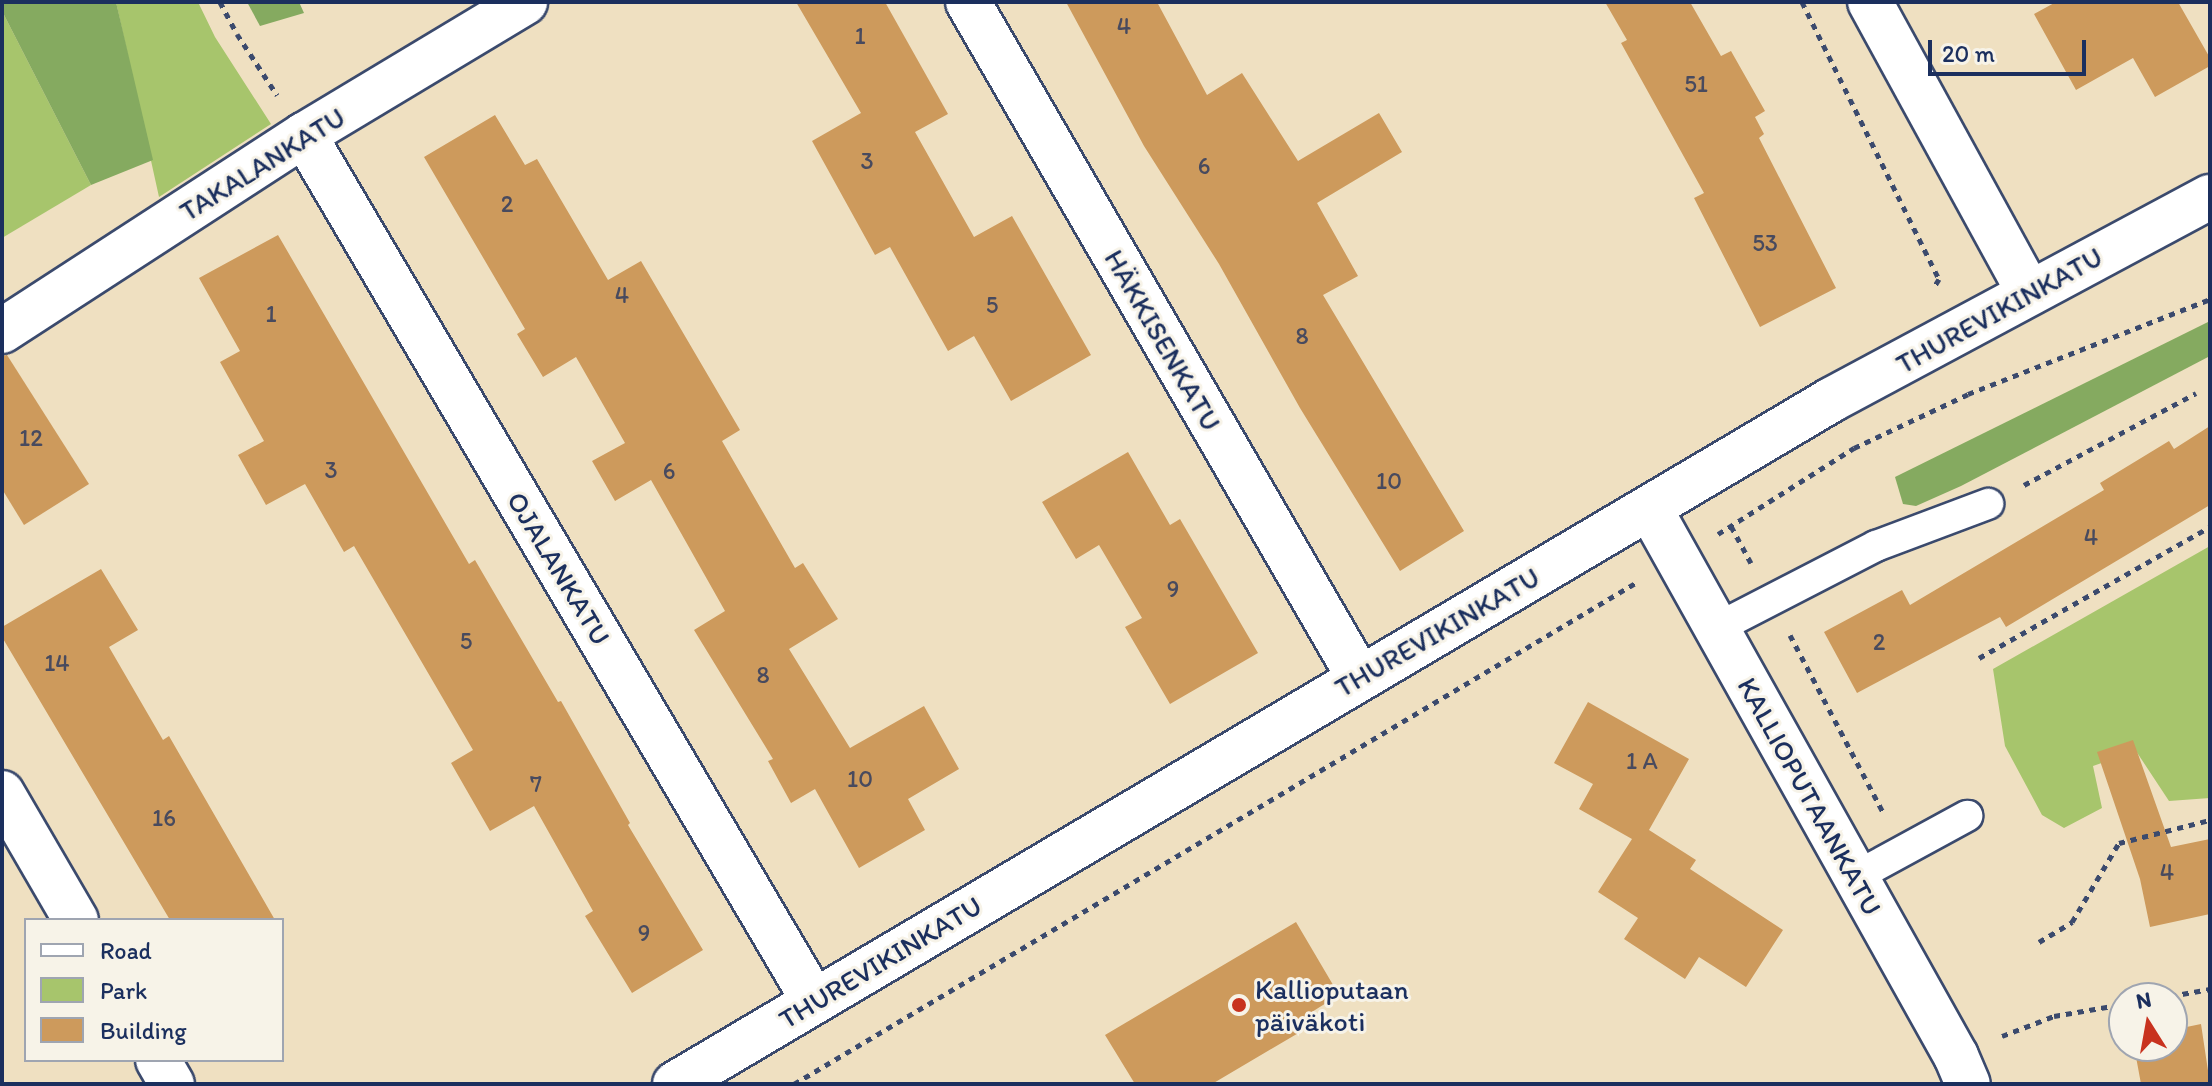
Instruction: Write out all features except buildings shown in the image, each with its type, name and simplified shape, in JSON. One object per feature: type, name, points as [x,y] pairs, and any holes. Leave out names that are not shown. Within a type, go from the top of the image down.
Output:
[{"type":"street","name":"TAKALANKATU","points":[[2,331],[304,135],[525,2]]},
{"type":"street","name":"HÄKKISENKATU","points":[[968,2],[1359,677]]},
{"type":"street","points":[[1870,2],[2029,292]]},
{"type":"street","name":"OJALANKATU","points":[[304,135],[814,1001]]},
{"type":"street","name":"THUREVIKINKATU","points":[[675,1084],[1831,400],[2210,197]]},
{"type":"street","name":"KALLIOPUTAANKATU","points":[[1650,509],[1962,1070]]},
{"type":"street","points":[[2,793],[75,918]]},
{"type":"street","points":[[159,1062],[172,1084]]},
{"type":"lane","points":[[1715,629],[1876,546],[1988,504]]},
{"type":"lane","points":[[1855,877],[1967,816]]},
{"type":"path","points":[[220,2],[237,34],[304,135]]},
{"type":"path","points":[[1802,2],[1939,279],[1922,306],[1968,394]]},
{"type":"path","points":[[794,1084],[1677,558],[1854,448],[1968,394],[2210,299]]},
{"type":"path","points":[[1988,504],[2196,393]]},
{"type":"path","points":[[1979,658],[2210,527]]},
{"type":"path","points":[[2039,942],[2072,922],[2119,843],[2210,820]]},
{"type":"path","points":[[2188,993],[2210,989]]},
{"type":"path","points":[[1962,1070],[2054,1016],[2108,1007]]},
{"type":"green space","points":[[2,2],[116,2],[153,160],[91,185],[2,11]]},
{"type":"green space","points":[[116,2],[198,2],[215,37],[271,124],[159,197]]},
{"type":"green space","points":[[247,2],[299,2],[304,13],[260,26]]},
{"type":"green space","points":[[2,11],[91,185],[2,238]]},
{"type":"green space","points":[[2210,321],[2210,356],[1961,486],[1916,506],[1903,504],[1895,477]]},
{"type":"green space","points":[[2210,546],[2210,798],[2169,801],[2136,751],[2093,766],[2102,808],[2064,828],[2042,815],[2005,746],[1993,669]]},
{"type":"place","name":"Kallioputaan päiväkoti","points":[[1239,1005]]}]
